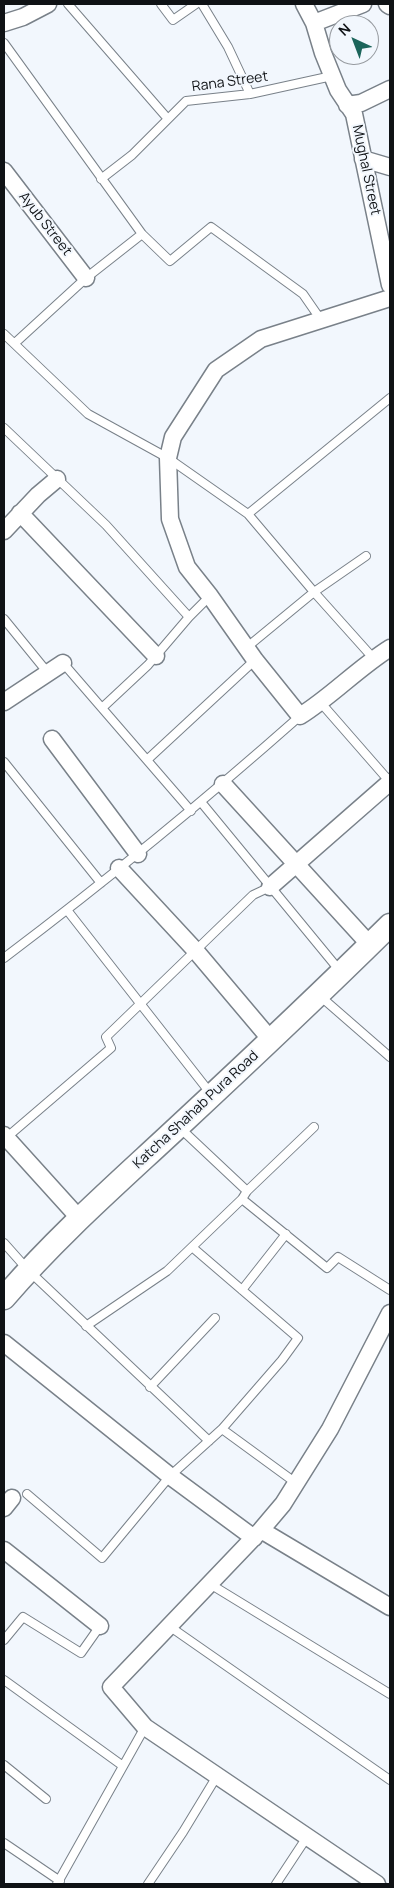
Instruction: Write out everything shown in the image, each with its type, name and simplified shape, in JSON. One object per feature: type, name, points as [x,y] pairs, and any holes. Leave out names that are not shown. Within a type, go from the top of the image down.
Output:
[{"type":"street","points":[[4,23],[23,17],[48,4]]},
{"type":"street","name":"Mughal Street","points":[[304,4],[314,23],[332,76],[350,110],[363,159],[390,285]]},
{"type":"street","points":[[314,23],[363,4]]},
{"type":"street","points":[[350,110],[390,89]]},
{"type":"street","points":[[363,159],[390,167]]},
{"type":"street","name":"Ayub Street","points":[[4,171],[86,278]]},
{"type":"street","points":[[390,298],[261,339],[216,370],[173,437],[168,458],[170,519],[186,567],[210,596],[250,654],[300,716],[321,703],[390,648]]},
{"type":"street","points":[[5,527],[57,479]]},
{"type":"street","points":[[20,513],[156,656]]},
{"type":"street","points":[[4,702],[63,663]]},
{"type":"street","points":[[52,739],[138,854]]},
{"type":"street","points":[[270,887],[390,782]]},
{"type":"street","points":[[223,784],[370,945]]},
{"type":"street","points":[[119,868],[195,950],[271,1040]]},
{"type":"street","name":"Katcha Shahab Pura Road","points":[[4,1298],[28,1270],[79,1218],[212,1096],[390,925]]},
{"type":"street","points":[[5,1137],[79,1218]]},
{"type":"street","points":[[376,1884],[145,1726],[111,1687],[258,1534],[283,1504],[330,1429],[390,1316]]},
{"type":"street","points":[[4,1343],[170,1476],[258,1534],[390,1607]]},
{"type":"street","points":[[4,1550],[100,1626]]},
{"type":"lane","points":[[68,4],[168,119]]},
{"type":"lane","points":[[161,4],[173,20],[196,4]]},
{"type":"lane","points":[[202,4],[228,47],[250,94]]},
{"type":"lane","points":[[4,43],[142,234],[170,262],[212,227],[303,294],[321,320]]},
{"type":"lane","name":"Rana Street","points":[[101,179],[132,155],[186,101],[250,94],[332,76]]},
{"type":"lane","points":[[15,344],[86,278],[142,234]]},
{"type":"lane","points":[[4,334],[88,414],[168,458],[248,514],[374,659]]},
{"type":"lane","points":[[248,514],[390,398]]},
{"type":"lane","points":[[4,428],[106,525],[190,617]]},
{"type":"lane","points":[[147,760],[250,654],[314,592],[366,556]]},
{"type":"lane","points":[[102,708],[156,656],[210,596]]},
{"type":"lane","points":[[4,619],[48,672]]},
{"type":"lane","points":[[63,663],[191,811]]},
{"type":"lane","points":[[321,703],[390,782]]},
{"type":"lane","points":[[4,958],[191,811],[300,716]]},
{"type":"lane","points":[[4,762],[101,883]]},
{"type":"lane","points":[[201,802],[342,973]]},
{"type":"lane","points":[[5,1137],[111,1048],[106,1036],[252,895],[270,887]]},
{"type":"lane","points":[[67,910],[212,1096]]},
{"type":"lane","points":[[318,995],[390,1057]]},
{"type":"lane","points":[[178,1127],[247,1191]]},
{"type":"lane","points":[[86,1326],[167,1271],[314,1127]]},
{"type":"lane","points":[[242,1199],[327,1268],[338,1257],[390,1290]]},
{"type":"lane","points":[[242,1290],[286,1234]]},
{"type":"lane","points":[[4,1243],[28,1270],[208,1441]]},
{"type":"lane","points":[[14,1500],[102,1558],[170,1476],[222,1429],[282,1360],[298,1338],[192,1246]]},
{"type":"lane","points":[[150,1387],[215,1318]]},
{"type":"lane","points":[[222,1429],[296,1483]]},
{"type":"lane","points":[[210,1584],[390,1694]]},
{"type":"lane","points":[[4,1640],[23,1617],[81,1653],[100,1626]]},
{"type":"lane","points":[[169,1626],[390,1780]]},
{"type":"lane","points":[[4,1680],[123,1766]]},
{"type":"lane","points":[[4,1843],[59,1883],[145,1726]]},
{"type":"lane","points":[[4,1765],[46,1799]]},
{"type":"lane","points":[[148,1884],[217,1776]]},
{"type":"lane","points":[[276,1884],[307,1837]]}]
